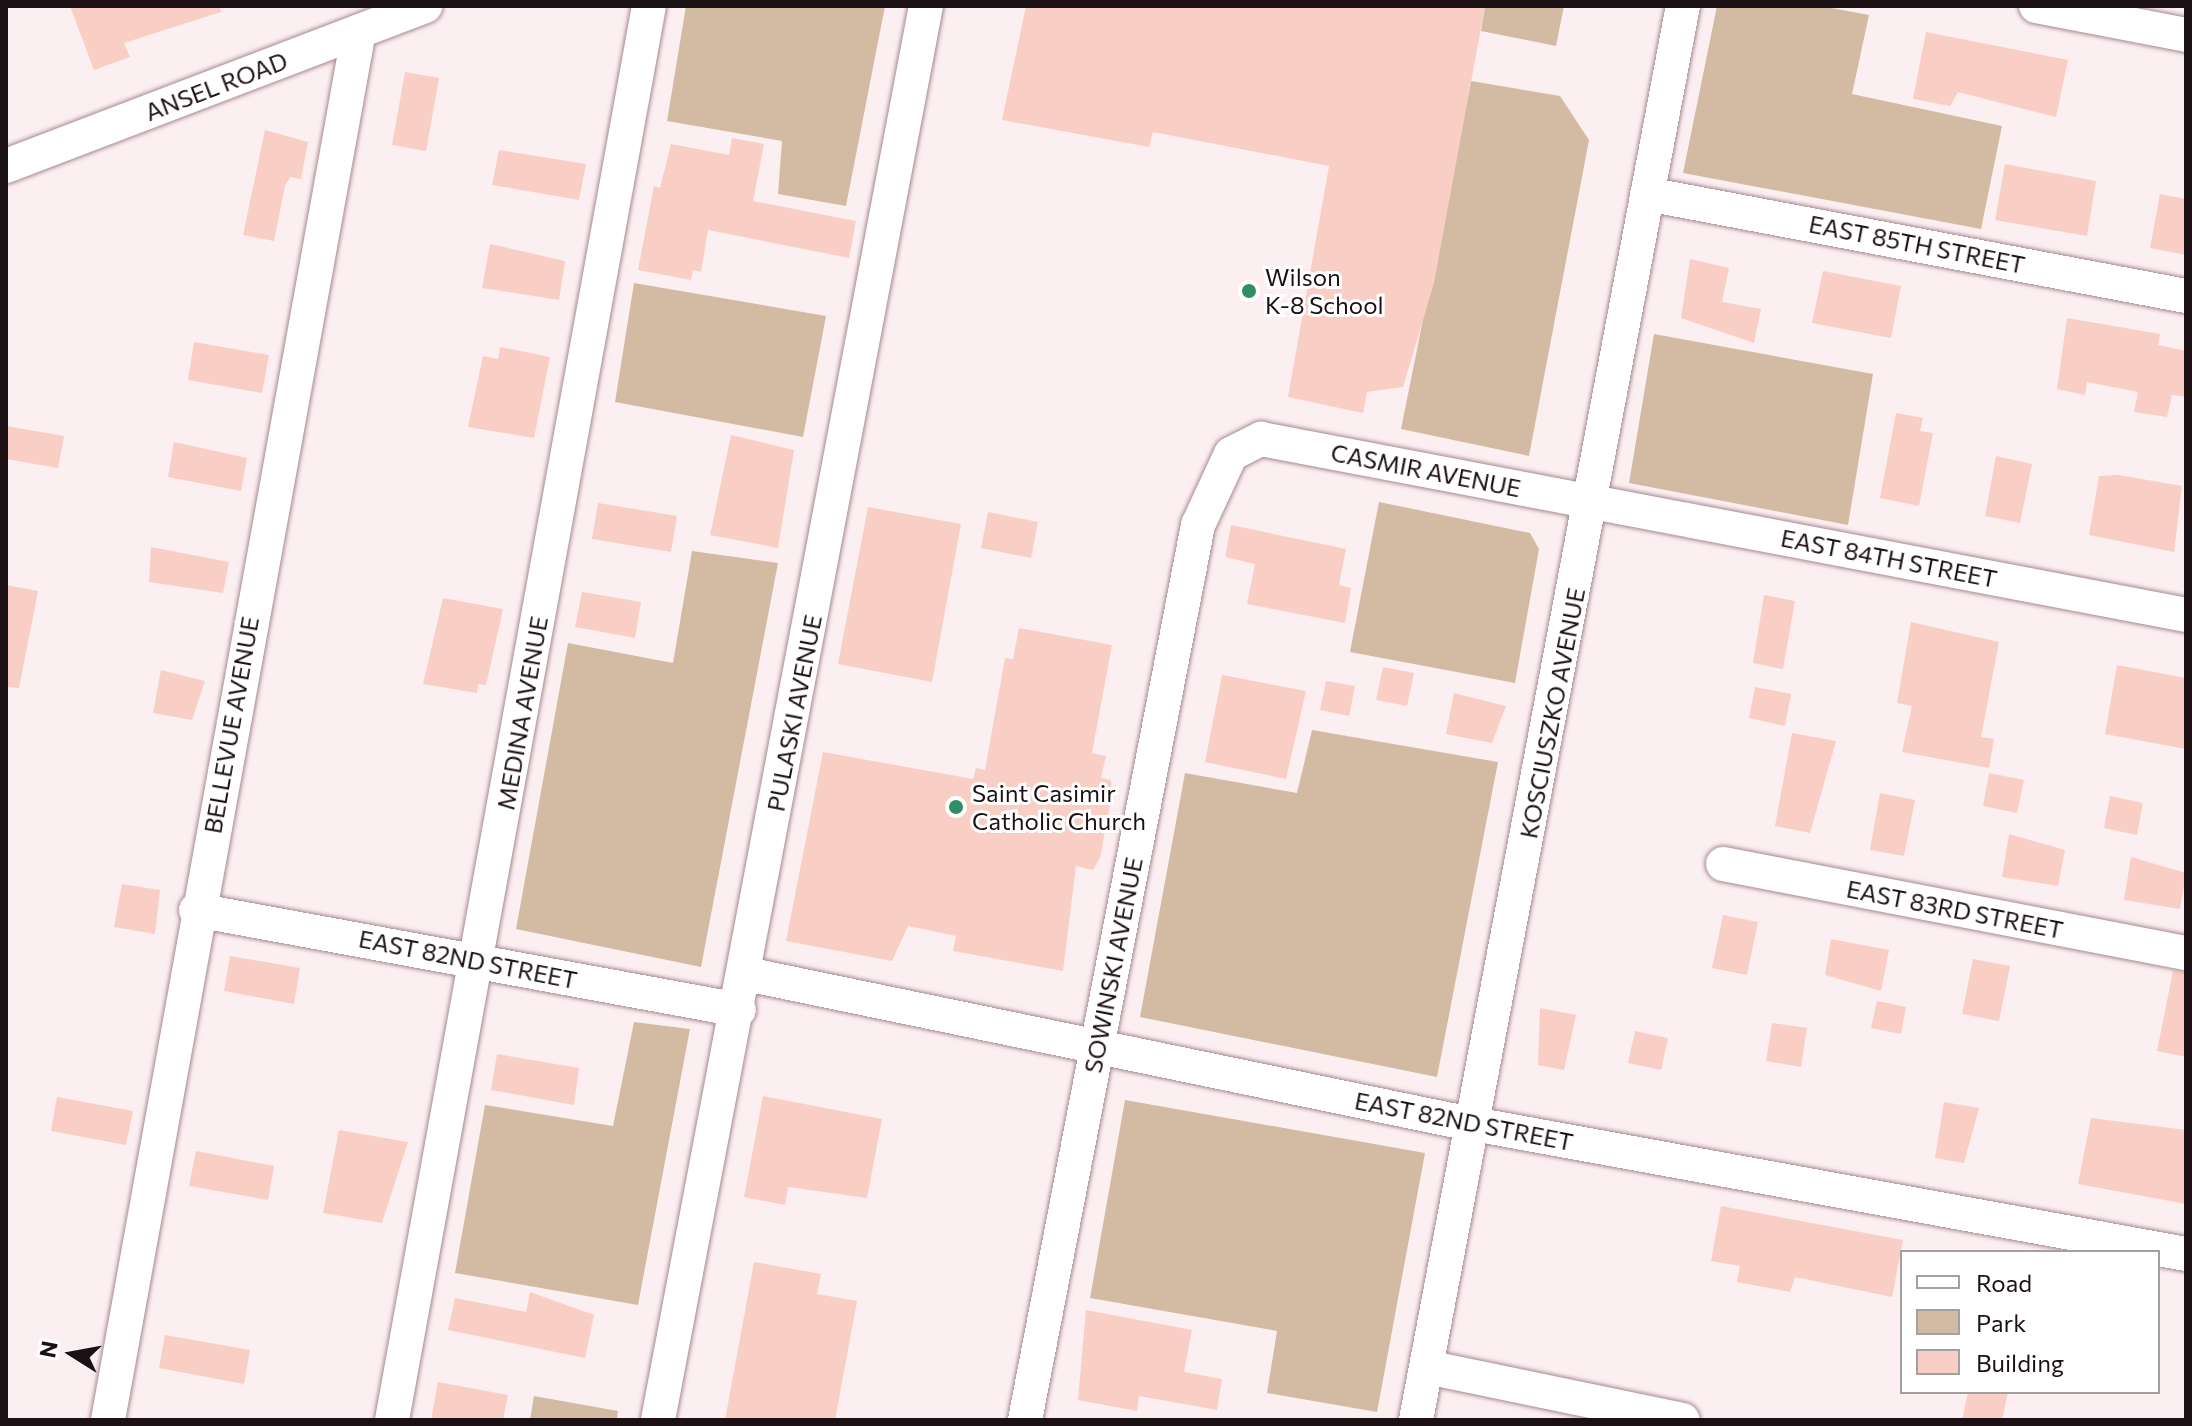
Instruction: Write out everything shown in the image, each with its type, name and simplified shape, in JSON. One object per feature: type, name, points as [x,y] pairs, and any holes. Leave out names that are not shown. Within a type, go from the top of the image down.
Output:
[{"type":"street","name":"ANSEL ROAD","points":[[6,166],[426,6]]},
{"type":"street","name":"MEDINA AVENUE","points":[[392,1420],[649,6]]},
{"type":"street","name":"PULASKI AVENUE","points":[[658,1420],[746,974],[926,6]]},
{"type":"street","name":"KOSCIUSZKO AVENUE","points":[[1416,1420],[1475,1124],[1683,6]]},
{"type":"street","points":[[2036,6],[2186,35]]},
{"type":"street","name":"BELLEVUE AVENUE","points":[[108,1420],[196,910],[359,31]]},
{"type":"street","name":"EAST 85TH STREET","points":[[1647,194],[2186,296]]},
{"type":"street","name":"CASMIR AVENUE","points":[[1261,439],[1592,501]]},
{"type":"street","name":"SOWINSKI AVENUE","points":[[1025,1420],[1198,525],[1231,454],[1261,439]]},
{"type":"street","name":"EAST 84TH STREET","points":[[1592,501],[2186,615]]},
{"type":"street","name":"EAST 83RD STREET","points":[[1723,864],[2186,953]]},
{"type":"street","name":"EAST 82ND STREET","points":[[196,910],[739,1010]]},
{"type":"street","name":"EAST 82ND STREET","points":[[746,974],[1097,1050],[1475,1124],[2186,1254]]},
{"type":"street","points":[[1427,1367],[1683,1420]]},
{"type":"green space","points":[[686,6],[885,6],[846,206],[778,194],[782,141],[667,121]]},
{"type":"green space","points":[[1485,6],[1564,6],[1556,46],[1481,31]]},
{"type":"green space","points":[[1717,6],[1821,6],[1869,15],[1852,94],[2002,126],[1981,229],[1683,173]]},
{"type":"green space","points":[[1471,81],[1560,96],[1589,140],[1529,456],[1401,429]]},
{"type":"green space","points":[[634,283],[826,316],[803,437],[615,402]]},
{"type":"green space","points":[[1654,334],[1873,374],[1848,525],[1629,483]]},
{"type":"green space","points":[[1379,502],[1530,533],[1539,549],[1515,683],[1350,652]]},
{"type":"green space","points":[[692,551],[778,563],[701,967],[516,929],[568,643],[673,663]]},
{"type":"green space","points":[[1312,730],[1498,762],[1437,1077],[1140,1017],[1185,773],[1297,793]]},
{"type":"green space","points":[[634,1022],[690,1029],[638,1305],[455,1273],[485,1105],[613,1126]]},
{"type":"green space","points":[[1125,1100],[1425,1153],[1377,1412],[1267,1393],[1277,1331],[1090,1298]]},
{"type":"green space","points":[[534,1396],[618,1411],[617,1420],[530,1420]]},
{"type":"building","points":[[70,6],[220,6],[221,12],[124,43],[130,57],[94,70]]},
{"type":"building","points":[[1026,6],[1485,6],[1434,283],[1403,387],[1367,392],[1363,413],[1288,397],[1329,166],[1153,132],[1149,147],[1002,120]]},
{"type":"building","points":[[1926,32],[2068,60],[2056,117],[1958,92],[1950,106],[1913,99]]},
{"type":"building","points":[[405,72],[439,78],[426,151],[392,145]]},
{"type":"building","points":[[265,130],[308,142],[301,179],[290,177],[285,186],[274,241],[243,235]]},
{"type":"building","points":[[732,138],[764,144],[753,201],[856,221],[849,258],[708,230],[701,272],[693,270],[691,280],[638,270],[654,186],[660,188],[671,144],[729,155]]},
{"type":"building","points":[[499,150],[586,164],[579,200],[492,185]]},
{"type":"building","points":[[2005,164],[2096,181],[2087,236],[1995,220]]},
{"type":"building","points":[[2160,194],[2186,199],[2186,255],[2150,248]]},
{"type":"building","points":[[490,244],[565,261],[559,300],[482,288]]},
{"type":"building","points":[[1690,259],[1729,268],[1722,302],[1761,309],[1754,343],[1681,318]]},
{"type":"building","points":[[1823,271],[1901,286],[1891,338],[1812,323]]},
{"type":"building","points":[[2067,318],[2160,334],[2158,345],[2186,351],[2186,397],[2172,395],[2167,417],[2134,412],[2138,392],[2087,382],[2085,395],[2057,389]]},
{"type":"building","points":[[194,342],[269,355],[262,393],[188,380]]},
{"type":"building","points":[[500,347],[550,357],[534,438],[468,427],[483,356],[498,359]]},
{"type":"building","points":[[1896,413],[1923,418],[1920,431],[1933,433],[1919,506],[1880,498]]},
{"type":"building","points":[[6,426],[64,436],[58,468],[6,459]]},
{"type":"building","points":[[731,435],[794,450],[778,548],[710,535]]},
{"type":"building","points":[[174,442],[247,458],[241,491],[168,477]]},
{"type":"building","points":[[1996,456],[2032,464],[2020,523],[1985,516]]},
{"type":"building","points":[[2119,475],[2182,486],[2174,552],[2089,535],[2099,476]]},
{"type":"building","points":[[598,503],[677,516],[671,552],[592,539]]},
{"type":"building","points":[[868,507],[961,524],[932,682],[838,664]]},
{"type":"building","points":[[988,512],[1038,522],[1031,558],[981,548]]},
{"type":"building","points":[[1231,525],[1346,549],[1339,585],[1351,588],[1345,623],[1247,604],[1255,564],[1225,557]]},
{"type":"building","points":[[151,547],[229,562],[223,593],[149,582]]},
{"type":"building","points":[[6,585],[38,591],[19,688],[6,687]]},
{"type":"building","points":[[582,592],[641,602],[635,638],[575,627]]},
{"type":"building","points":[[1764,595],[1795,601],[1783,669],[1753,663]]},
{"type":"building","points":[[443,598],[503,609],[486,685],[478,684],[477,693],[423,684]]},
{"type":"building","points":[[1911,622],[1999,642],[1981,737],[1994,739],[1989,768],[1902,752],[1912,706],[1897,703]]},
{"type":"building","points":[[1019,628],[1112,645],[1092,753],[1106,756],[1101,778],[1111,780],[1112,793],[1100,858],[1093,870],[1076,866],[1063,971],[953,951],[956,936],[908,926],[892,961],[786,941],[823,752],[973,779],[976,768],[985,770],[1005,658],[1013,659]]},
{"type":"building","points":[[2117,665],[2186,678],[2186,749],[2105,734]]},
{"type":"building","points":[[1383,667],[1414,673],[1407,706],[1376,700]]},
{"type":"building","points":[[161,670],[205,681],[192,720],[153,713]]},
{"type":"building","points":[[1222,675],[1306,691],[1286,779],[1205,762]]},
{"type":"building","points":[[1326,681],[1355,686],[1349,716],[1320,710]]},
{"type":"building","points":[[1755,687],[1791,694],[1785,726],[1749,718]]},
{"type":"building","points":[[1454,693],[1506,706],[1492,743],[1446,734]]},
{"type":"building","points":[[1792,733],[1836,741],[1810,833],[1775,826]]},
{"type":"building","points":[[1989,773],[2024,780],[2017,813],[1983,806]]},
{"type":"building","points":[[1880,793],[1915,800],[1904,856],[1870,850]]},
{"type":"building","points":[[2110,796],[2143,803],[2137,835],[2104,828]]},
{"type":"building","points":[[2009,834],[2065,850],[2058,886],[2002,877]]},
{"type":"building","points":[[2131,857],[2186,873],[2180,909],[2124,900]]},
{"type":"building","points":[[122,884],[160,890],[155,934],[114,927]]},
{"type":"building","points":[[1723,915],[1758,922],[1747,975],[1712,968]]},
{"type":"building","points":[[1831,939],[1889,950],[1881,991],[1825,975]]},
{"type":"building","points":[[230,956],[300,968],[294,1004],[224,991]]},
{"type":"building","points":[[1973,959],[2010,966],[1999,1021],[1962,1014]]},
{"type":"building","points":[[2173,971],[2186,972],[2186,1057],[2157,1051]]},
{"type":"building","points":[[1877,1001],[1906,1007],[1901,1034],[1871,1028]]},
{"type":"building","points":[[1540,1008],[1576,1015],[1564,1070],[1538,1065]]},
{"type":"building","points":[[1772,1023],[1807,1028],[1801,1067],[1766,1061]]},
{"type":"building","points":[[1635,1031],[1668,1038],[1661,1070],[1628,1063]]},
{"type":"building","points":[[497,1054],[579,1068],[574,1105],[491,1090]]},
{"type":"building","points":[[763,1096],[882,1119],[867,1198],[788,1187],[785,1205],[744,1197]]},
{"type":"building","points":[[57,1097],[133,1111],[126,1145],[51,1131]]},
{"type":"building","points":[[1944,1102],[1979,1108],[1964,1163],[1935,1158]]},
{"type":"building","points":[[2091,1118],[2186,1130],[2186,1204],[2078,1184]]},
{"type":"building","points":[[339,1130],[408,1142],[382,1223],[323,1213]]},
{"type":"building","points":[[196,1151],[274,1166],[268,1200],[189,1186]]},
{"type":"building","points":[[1721,1206],[1903,1240],[1892,1297],[1795,1277],[1790,1292],[1737,1282],[1740,1266],[1711,1261]]},
{"type":"building","points":[[754,1262],[821,1274],[817,1294],[857,1301],[835,1420],[725,1420]]},
{"type":"building","points":[[530,1292],[594,1315],[585,1358],[448,1330],[455,1298],[526,1312]]},
{"type":"building","points":[[1086,1310],[1192,1330],[1184,1372],[1222,1379],[1217,1410],[1139,1396],[1137,1411],[1078,1400]]},
{"type":"building","points":[[165,1335],[250,1350],[244,1384],[159,1368]]},
{"type":"building","points":[[438,1382],[508,1395],[503,1420],[431,1420]]},
{"type":"building","points":[[1968,1394],[2008,1394],[2002,1420],[1962,1420]]},
{"type":"place","name":"Wilson K-8 School","points":[[1249,291]]},
{"type":"place","name":"Saint Casimir Catholic Church","points":[[956,807]]}]
